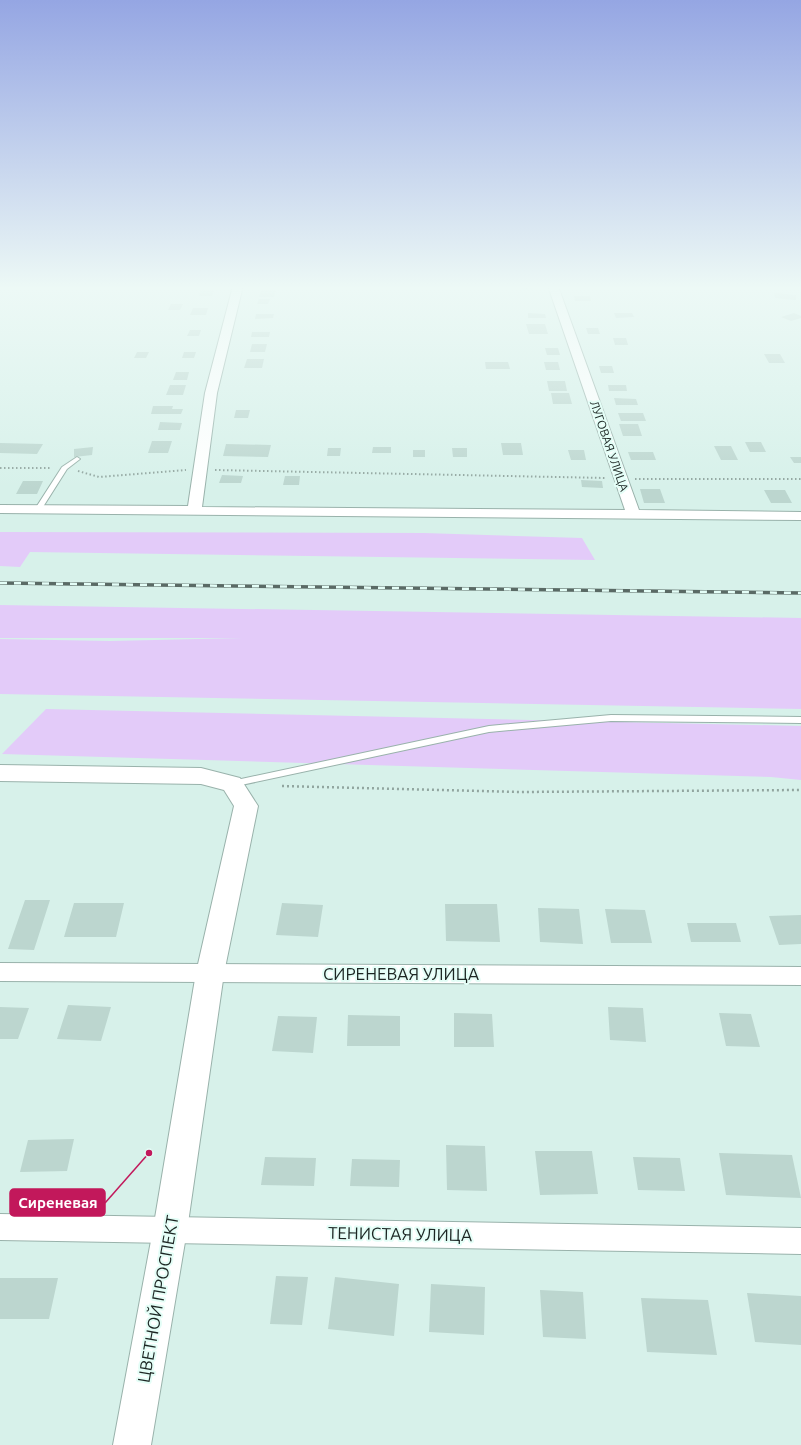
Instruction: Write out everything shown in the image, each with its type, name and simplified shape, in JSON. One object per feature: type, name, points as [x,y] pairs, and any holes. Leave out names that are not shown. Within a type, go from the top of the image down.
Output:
[{"type":"street","points":[[194,511],[211,393],[222,353]]},
{"type":"street","name":"ЛУГОВАЯ УЛИЦА","points":[[576,353],[633,514]]},
{"type":"street","points":[[0,509],[801,516]]},
{"type":"street","points":[[0,773],[201,776],[232,784]]},
{"type":"street","name":"ЦВЕТНОЙ ПРОСПЕКТ","points":[[132,1445],[170,1230],[210,973],[246,806],[232,784]]},
{"type":"street","name":"СИРЕНЕВАЯ УЛИЦА","points":[[0,972],[801,976]]},
{"type":"street","name":"ТЕНИСТАЯ УЛИЦА","points":[[0,1227],[801,1241]]},
{"type":"lane","points":[[40,509],[64,468],[77,459]]},
{"type":"lane","points":[[232,784],[489,729],[611,718],[801,720]]},
{"type":"path","points":[[0,468],[64,468],[99,476],[201,469],[620,479],[801,479]]},
{"type":"path","points":[[278,786],[521,792],[801,790]]},
{"type":"shaded area","points":[[0,532],[424,533],[582,538],[595,560],[30,552],[20,567],[0,566]]},
{"type":"shaded area","points":[[0,605],[801,618],[801,709],[0,694],[0,639],[110,641],[243,638],[0,638]]},
{"type":"shaded area","points":[[46,709],[801,726],[801,780],[771,777],[2,754]]},
{"type":"building","points":[[136,353],[148,353],[146,358],[134,358]]},
{"type":"building","points":[[184,353],[196,353],[194,358],[182,358]]},
{"type":"building","points":[[547,353],[560,353],[560,355],[547,355]]},
{"type":"building","points":[[764,354],[780,354],[785,363],[769,363]]},
{"type":"building","points":[[247,359],[264,359],[262,368],[244,368]]},
{"type":"building","points":[[485,362],[508,362],[510,369],[486,369]]},
{"type":"building","points":[[544,362],[558,362],[560,370],[546,370]]},
{"type":"building","points":[[599,366],[612,366],[614,373],[601,373]]},
{"type":"building","points":[[176,372],[189,372],[187,380],[173,380]]},
{"type":"building","points":[[547,381],[565,381],[567,391],[549,391]]},
{"type":"building","points":[[170,385],[186,385],[183,395],[166,395]]},
{"type":"building","points":[[608,385],[626,385],[627,391],[609,391]]},
{"type":"building","points":[[551,393],[569,393],[572,404],[553,404]]},
{"type":"building","points":[[614,398],[636,399],[638,405],[616,405]]},
{"type":"building","points":[[153,406],[173,406],[172,409],[183,409],[181,414],[151,414]]},
{"type":"building","points":[[236,410],[250,410],[248,418],[234,418]]},
{"type":"building","points":[[618,413],[643,413],[646,421],[621,421]]},
{"type":"building","points":[[160,422],[182,423],[180,430],[158,430]]},
{"type":"building","points":[[619,424],[638,424],[642,436],[623,436]]},
{"type":"building","points":[[152,441],[172,441],[168,453],[148,453]]},
{"type":"building","points":[[745,442],[761,442],[766,452],[750,452]]},
{"type":"building","points":[[0,443],[43,444],[37,454],[0,453]]},
{"type":"building","points":[[501,443],[521,443],[523,455],[503,455]]},
{"type":"building","points":[[226,444],[271,445],[268,457],[223,456]]},
{"type":"building","points":[[714,446],[731,446],[738,460],[721,460]]},
{"type":"building","points":[[93,447],[92,455],[74,457],[74,449]]},
{"type":"building","points":[[373,447],[391,447],[391,453],[372,453]]},
{"type":"building","points":[[328,448],[341,448],[340,456],[327,456]]},
{"type":"building","points":[[452,448],[467,448],[467,457],[453,457]]},
{"type":"building","points":[[413,450],[425,450],[425,457],[413,457]]},
{"type":"building","points":[[568,450],[584,450],[586,460],[571,460]]},
{"type":"building","points":[[628,452],[653,452],[656,460],[631,460]]},
{"type":"building","points":[[790,457],[801,457],[801,463],[794,463]]},
{"type":"building","points":[[222,475],[243,476],[241,483],[219,483]]},
{"type":"building","points":[[285,476],[300,476],[299,485],[283,485]]},
{"type":"building","points":[[581,480],[602,481],[603,488],[582,487]]},
{"type":"building","points":[[23,481],[43,481],[37,494],[16,494]]},
{"type":"building","points":[[640,489],[660,489],[665,503],[644,503]]},
{"type":"building","points":[[764,490],[785,490],[792,503],[771,503]]},
{"type":"building","points":[[25,900],[50,900],[34,950],[8,949]]},
{"type":"building","points":[[74,903],[124,903],[116,937],[64,937]]},
{"type":"building","points":[[282,903],[323,905],[318,937],[276,935]]},
{"type":"building","points":[[445,904],[497,904],[500,942],[446,941]]},
{"type":"building","points":[[538,908],[579,909],[583,944],[540,942]]},
{"type":"building","points":[[605,909],[645,910],[652,943],[611,943]]},
{"type":"building","points":[[801,915],[801,944],[779,945],[769,916]]},
{"type":"building","points":[[687,923],[736,923],[741,942],[691,942]]},
{"type":"building","points":[[68,1005],[111,1007],[101,1041],[57,1039]]},
{"type":"building","points":[[0,1007],[29,1008],[18,1039],[0,1039]]},
{"type":"building","points":[[608,1007],[643,1008],[646,1042],[610,1040]]},
{"type":"building","points":[[454,1013],[492,1014],[494,1047],[454,1047]]},
{"type":"building","points":[[719,1013],[751,1014],[760,1047],[726,1046]]},
{"type":"building","points":[[348,1015],[400,1016],[400,1046],[347,1046]]},
{"type":"building","points":[[278,1016],[317,1017],[313,1053],[272,1051]]},
{"type":"building","points":[[74,1139],[67,1171],[20,1172],[28,1140]]},
{"type":"building","points":[[446,1145],[485,1146],[487,1191],[447,1190]]},
{"type":"building","points":[[535,1151],[592,1151],[598,1194],[540,1195]]},
{"type":"building","points":[[719,1153],[792,1155],[801,1198],[726,1195]]},
{"type":"building","points":[[265,1157],[316,1158],[314,1186],[261,1185]]},
{"type":"building","points":[[633,1157],[680,1158],[685,1191],[638,1190]]},
{"type":"building","points":[[352,1159],[400,1160],[399,1187],[350,1186]]},
{"type":"building","points":[[276,1276],[308,1277],[302,1325],[270,1324]]},
{"type":"building","points":[[335,1277],[399,1284],[394,1336],[328,1329]]},
{"type":"building","points":[[0,1278],[58,1278],[49,1319],[0,1319]]},
{"type":"building","points":[[431,1284],[485,1287],[484,1335],[429,1332]]},
{"type":"building","points":[[540,1290],[583,1292],[586,1339],[543,1337]]},
{"type":"building","points":[[747,1293],[801,1296],[801,1345],[755,1342]]},
{"type":"building","points":[[641,1298],[708,1300],[717,1355],[647,1352]]},
{"type":"railway","points":[[0,583],[801,593]]},
{"type":"place","name":"Сиреневая","points":[[149,1153]]}]
